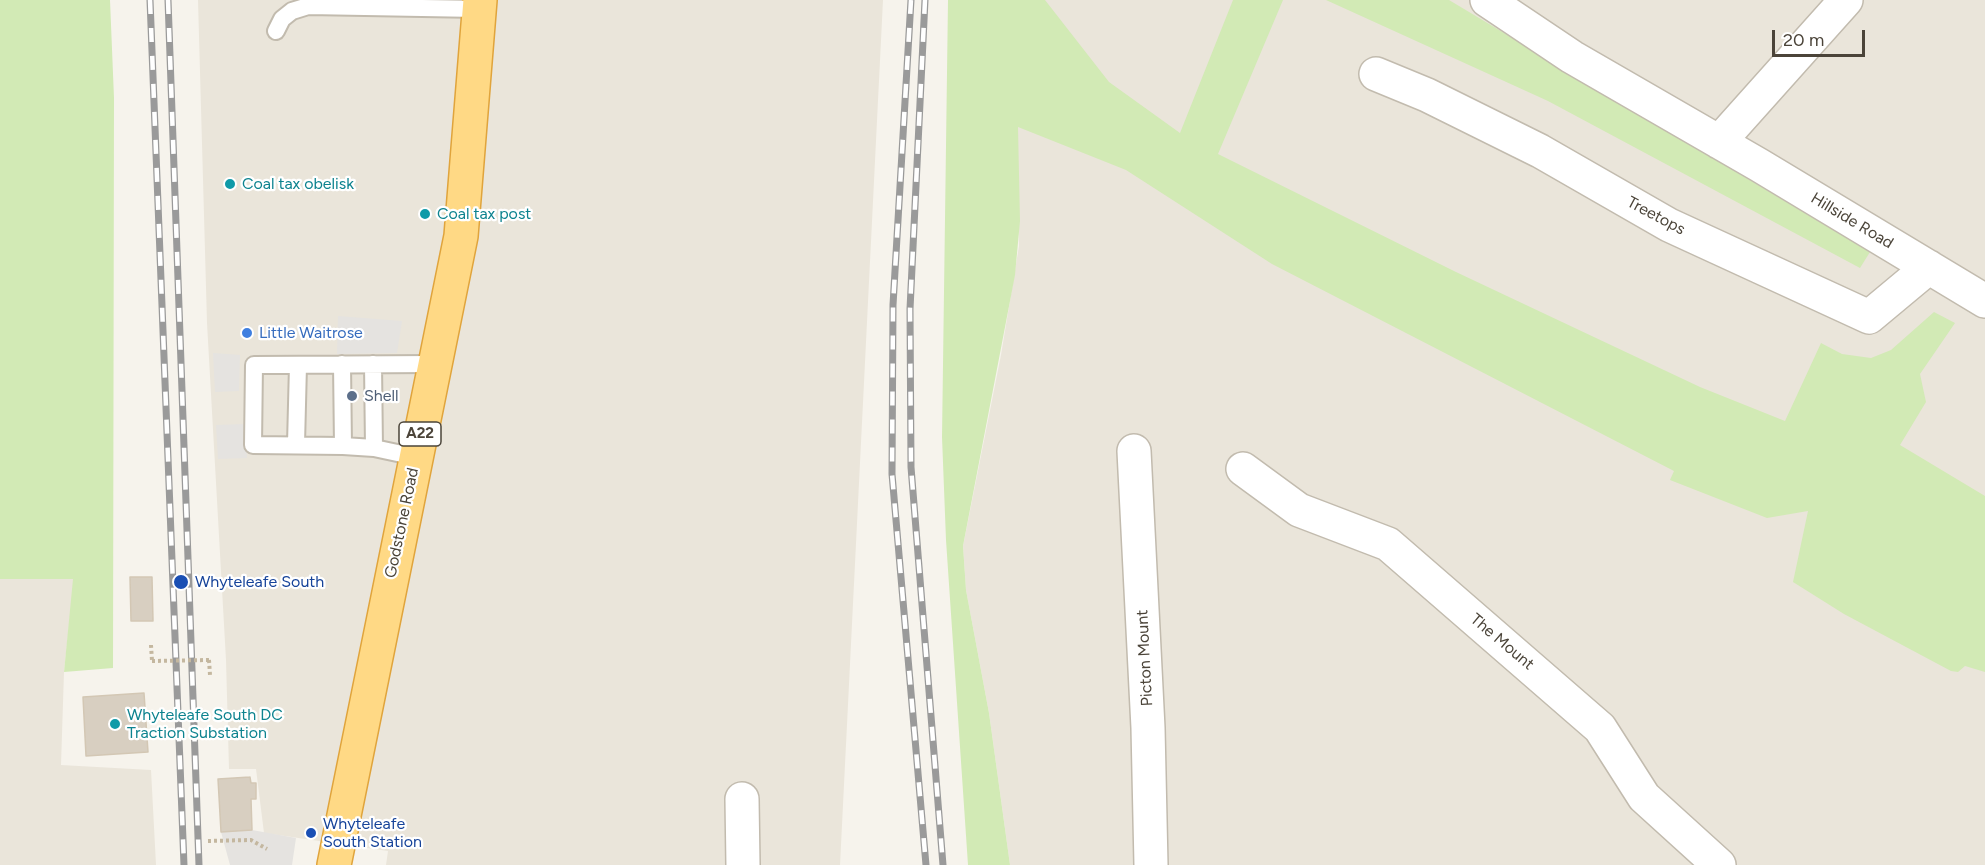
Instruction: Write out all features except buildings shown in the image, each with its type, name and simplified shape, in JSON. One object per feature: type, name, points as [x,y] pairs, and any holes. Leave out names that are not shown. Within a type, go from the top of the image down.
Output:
[{"type":"highway","name":"Godstone Road","points":[[334,865],[460,236],[480,4]]},
{"type":"street","name":"Hillside Road","points":[[1488,0],[1572,57],[1719,142],[1985,302]]},
{"type":"street","points":[[1719,142],[1846,0]]},
{"type":"street","name":"Treetops","points":[[1376,74],[1427,95],[1540,151],[1669,225],[1869,317],[1929,267]]},
{"type":"street","name":"Picton Mount","points":[[1134,451],[1148,716],[1151,865]]},
{"type":"street","name":"The Mount","points":[[1243,469],[1299,510],[1388,544],[1600,728],[1644,797],[1719,865]]},
{"type":"street","points":[[741,799],[743,865]]},
{"type":"lane","points":[[276,31],[282,19],[292,11],[308,6],[480,4]]},
{"type":"lane","points":[[342,364],[343,446]]},
{"type":"lane","points":[[373,364],[374,448]]},
{"type":"lane","points":[[416,457],[374,448],[296,444],[253,445],[254,365],[435,364]]},
{"type":"lane","points":[[296,444],[298,365]]},
{"type":"path","points":[[151,645],[152,661],[209,660],[210,675]]},
{"type":"path","points":[[208,841],[251,840],[267,849]]},
{"type":"shaded area","points":[[198,0],[883,0],[840,865],[386,865],[388,851],[264,833],[256,769],[229,769],[226,660],[207,323]]},
{"type":"shaded area","points":[[1041,0],[1985,0],[1985,865],[1010,865],[989,713],[966,590],[963,546],[1001,355],[1019,246],[1017,127]]},
{"type":"shaded area","points":[[338,316],[402,321],[397,353],[337,354]]},
{"type":"shaded area","points":[[213,353],[240,355],[239,391],[215,392]]},
{"type":"shaded area","points":[[245,424],[247,458],[218,459],[216,425]]},
{"type":"shaded area","points":[[0,579],[74,579],[64,672],[61,765],[151,770],[156,865],[0,865]]},
{"type":"shaded area","points":[[252,830],[296,838],[292,865],[230,865],[221,832]]},
{"type":"green space","points":[[0,0],[110,0],[114,98],[113,668],[64,672],[73,579],[0,579]]},
{"type":"green space","points":[[948,0],[1045,0],[1109,82],[1180,133],[1233,0],[1283,0],[1218,154],[1456,272],[1700,387],[1785,421],[1821,343],[1842,354],[1871,358],[1891,350],[1934,312],[1955,323],[1920,374],[1926,402],[1900,445],[1985,496],[1985,672],[1965,666],[1958,672],[1951,671],[1844,614],[1793,582],[1808,511],[1767,518],[1670,480],[1674,471],[1272,264],[1126,170],[1018,127],[1020,221],[1015,275],[963,546],[966,590],[989,713],[1010,865],[968,865],[946,540],[942,437]]},
{"type":"green space","points":[[1326,0],[1449,0],[1870,252],[1860,268],[1548,101]]},
{"type":"railway","points":[[150,0],[184,865]]},
{"type":"railway","points":[[168,0],[199,865]]},
{"type":"railway","points":[[911,0],[893,305],[892,474],[926,865]]},
{"type":"railway","points":[[925,0],[910,309],[911,467],[943,865]]},
{"type":"place","name":"Coal tax obelisk","points":[[230,184]]},
{"type":"place","name":"Coal tax post","points":[[425,214]]},
{"type":"place","name":"Little Waitrose","points":[[247,333]]},
{"type":"place","name":"Shell","points":[[352,396]]},
{"type":"place","name":"Whyteleafe South","points":[[181,582]]},
{"type":"place","name":"Whyteleafe South DC Traction Substation","points":[[115,724]]},
{"type":"place","name":"Whyteleafe South Station","points":[[311,833]]}]
